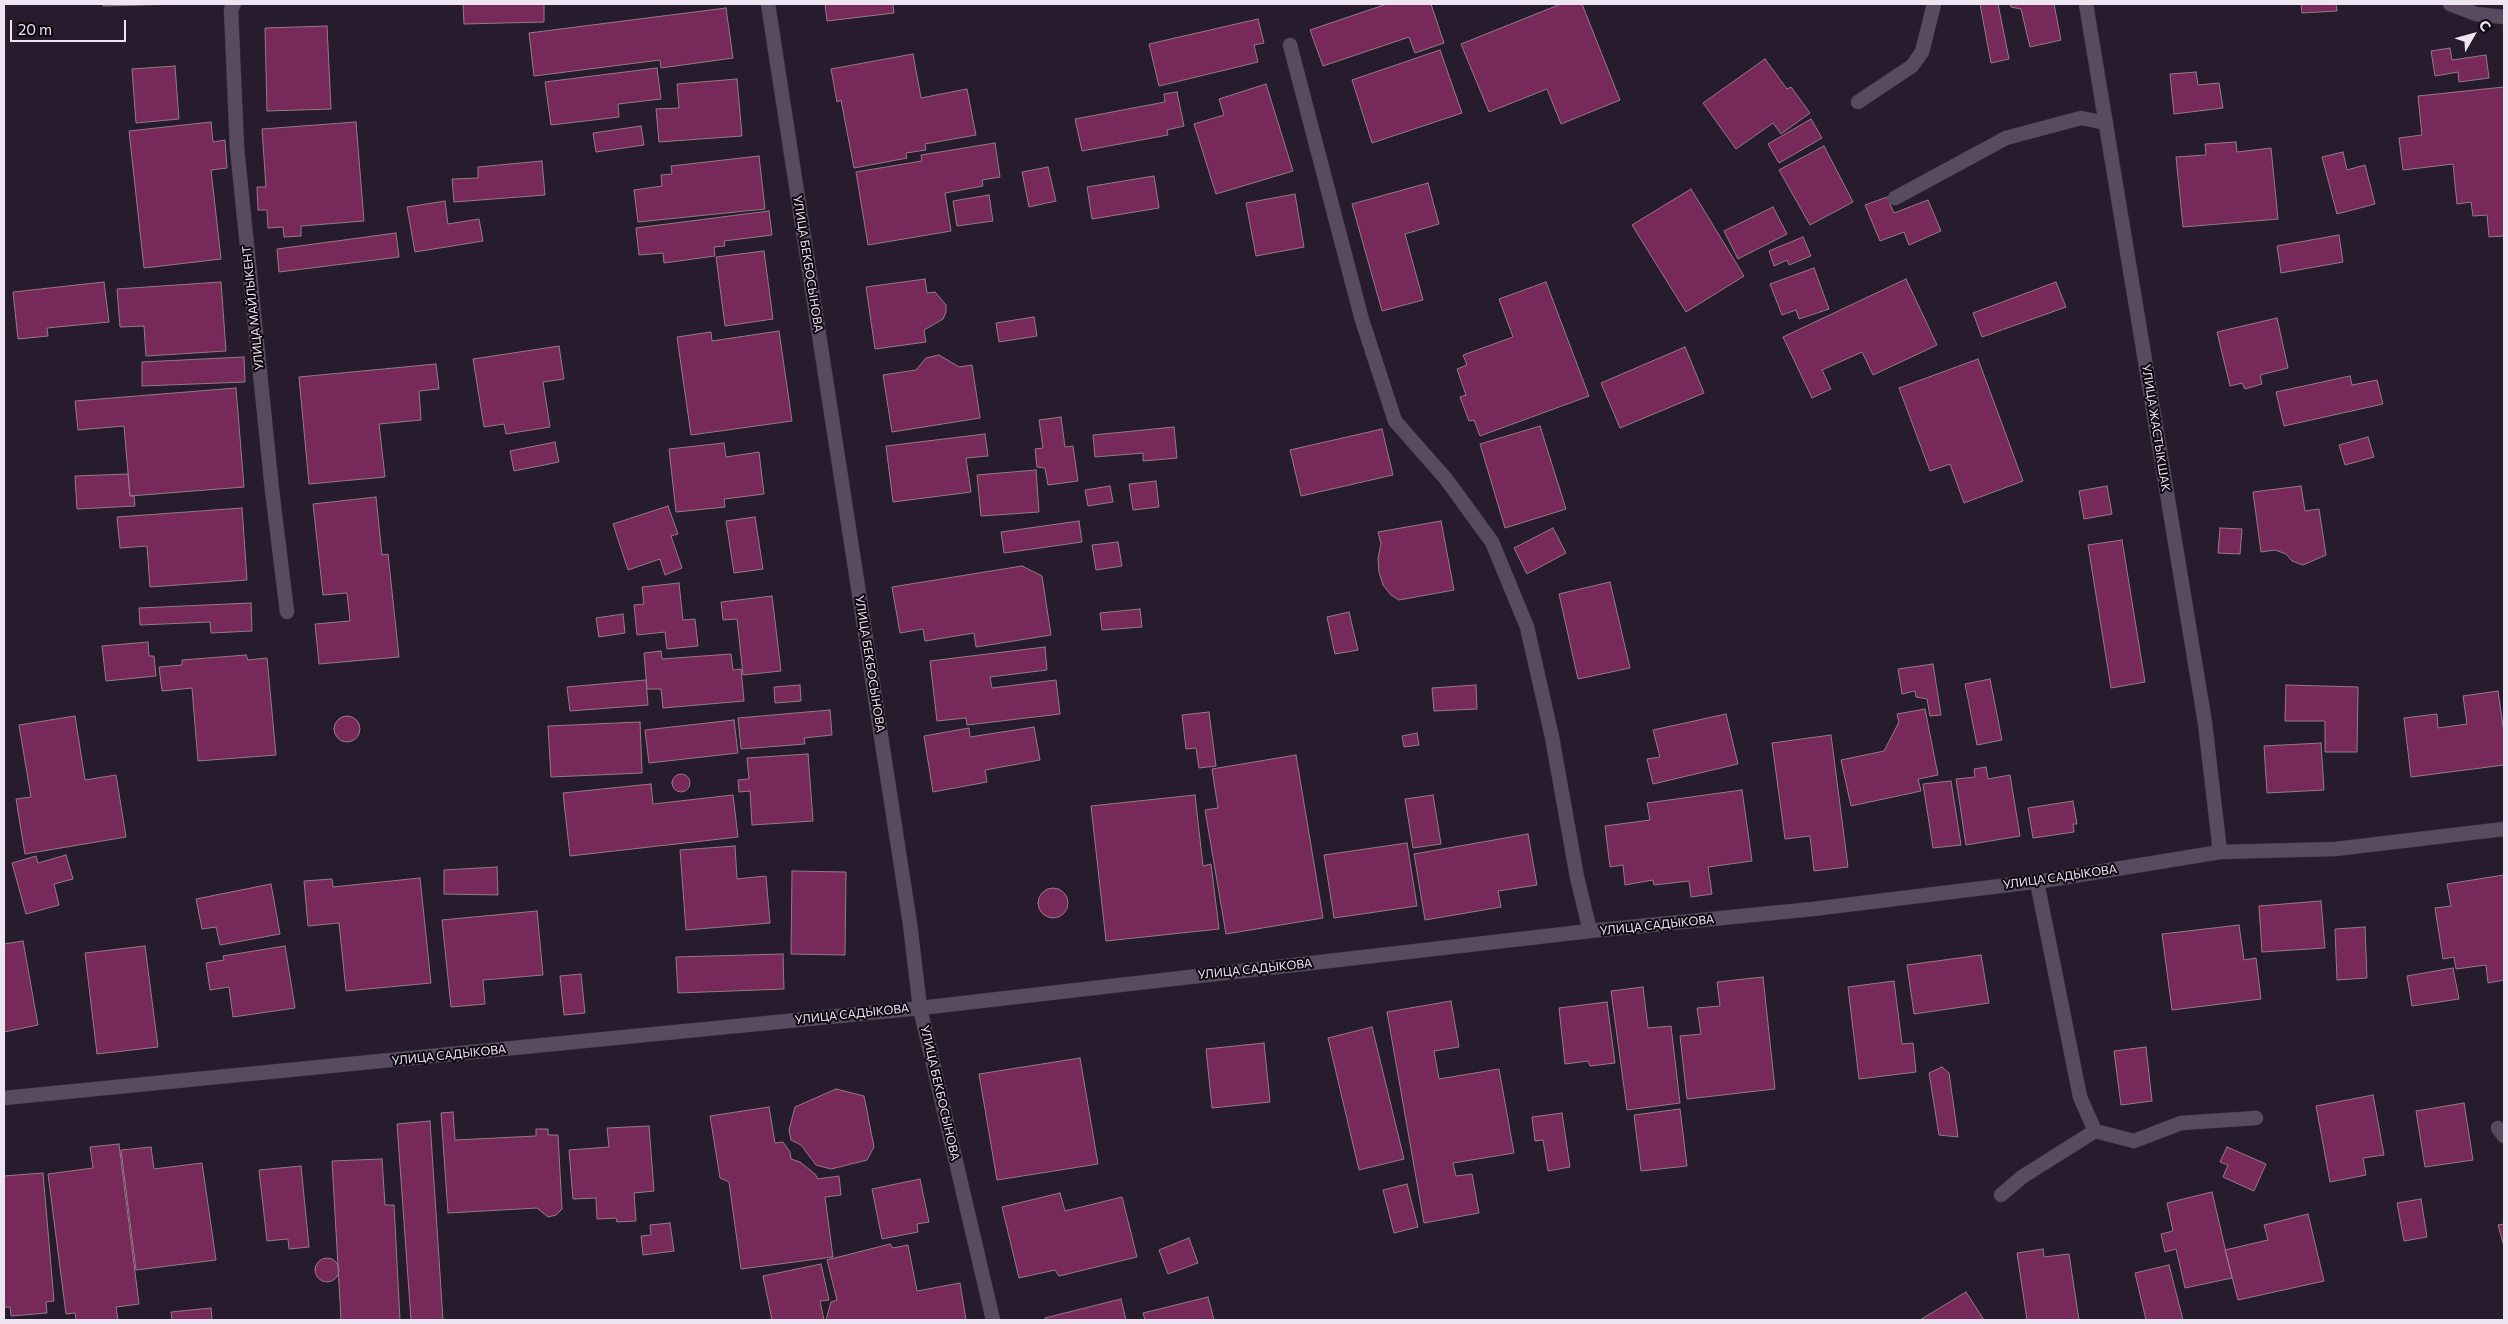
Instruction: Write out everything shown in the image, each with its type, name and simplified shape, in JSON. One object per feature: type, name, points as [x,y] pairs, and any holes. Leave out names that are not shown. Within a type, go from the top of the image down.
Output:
[{"type":"street","name":"УЛИЦА МАЙЛЫКЕНТ","points":[[234,4],[232,9],[237,148],[272,490],[287,612]]},
{"type":"street","name":"УЛИЦА БЕКБОСЫНОВА","points":[[768,4],[910,924],[920,1008],[993,1320]]},
{"type":"street","points":[[1858,102],[1912,66],[1922,52],[1934,4]]},
{"type":"street","name":"УЛИЦА ЖАСТЫКШАК","points":[[2086,4],[2205,723],[2220,852]]},
{"type":"street","points":[[2450,4],[2476,14],[2504,17]]},
{"type":"street","points":[[1290,45],[1362,320],[1395,421],[1446,479],[1492,542],[1527,628],[1552,736],[1577,877],[1590,931]]},
{"type":"street","points":[[1895,198],[2006,138],[2081,118],[2106,123]]},
{"type":"street","name":"УЛИЦА САДЫКОВА","points":[[4,1098],[920,1008],[1590,931],[1813,909],[2037,882],[2220,852],[2335,849],[2504,829]]},
{"type":"street","points":[[2037,882],[2080,1097],[2095,1131]]},
{"type":"street","points":[[2001,1196],[2022,1177],[2095,1131],[2134,1141],[2181,1123],[2256,1118]]},
{"type":"building","points":[[103,4],[183,4],[103,6]]},
{"type":"building","points":[[463,4],[544,4],[544,22],[464,24]]},
{"type":"building","points":[[825,4],[893,4],[894,13],[827,21]]},
{"type":"building","points":[[1387,4],[1431,4],[1444,43],[1415,53],[1409,37],[1323,66],[1310,30]]},
{"type":"building","points":[[1561,4],[1582,4],[1620,100],[1561,124],[1547,89],[1489,112],[1461,44]]},
{"type":"building","points":[[1980,4],[1998,4],[2009,59],[1991,63]]},
{"type":"building","points":[[2010,4],[2054,4],[2061,40],[2030,47],[2021,9],[2011,7]]},
{"type":"building","points":[[2301,4],[2336,4],[2337,11],[2302,13]]},
{"type":"building","points":[[726,8],[733,58],[661,68],[660,60],[534,76],[529,33]]},
{"type":"building","points":[[1258,19],[1264,43],[1254,45],[1258,62],[1159,86],[1149,44]]},
{"type":"building","points":[[327,26],[331,109],[267,111],[265,28]]},
{"type":"building","points":[[2450,48],[2452,60],[2486,55],[2489,78],[2459,82],[2458,72],[2435,76],[2431,51]]},
{"type":"building","points":[[1440,50],[1462,113],[1372,143],[1352,80]]},
{"type":"building","points":[[913,54],[921,98],[967,89],[976,135],[925,144],[926,150],[906,153],[907,158],[854,168],[841,100],[837,102],[831,69]]},
{"type":"building","points":[[1765,59],[1787,89],[1791,87],[1810,113],[1781,134],[1773,123],[1736,149],[1703,103]]},
{"type":"building","points":[[175,66],[179,119],[136,123],[132,69]]},
{"type":"building","points":[[657,68],[661,99],[618,104],[619,117],[551,125],[545,82]]},
{"type":"building","points":[[2196,72],[2198,85],[2219,83],[2223,108],[2174,114],[2170,74]]},
{"type":"building","points":[[737,79],[742,136],[659,142],[656,109],[679,108],[677,84]]},
{"type":"building","points":[[1266,84],[1293,171],[1216,194],[1194,124],[1224,115],[1219,99]]},
{"type":"building","points":[[2504,87],[2504,236],[2489,237],[2487,215],[2473,216],[2471,202],[2457,204],[2453,164],[2403,170],[2399,138],[2422,135],[2418,96]]},
{"type":"building","points":[[1177,92],[1184,126],[1167,130],[1168,135],[1082,151],[1075,119],[1165,102],[1164,94]]},
{"type":"building","points":[[1811,119],[1822,138],[1779,163],[1768,144]]},
{"type":"building","points":[[211,122],[213,142],[225,140],[227,168],[211,170],[221,259],[144,268],[129,131]]},
{"type":"building","points":[[356,122],[364,221],[301,226],[301,236],[284,237],[283,227],[268,228],[267,210],[258,210],[257,187],[266,187],[262,129]]},
{"type":"building","points":[[641,126],[644,145],[596,152],[593,133]]},
{"type":"building","points":[[2236,142],[2237,152],[2271,148],[2278,219],[2183,227],[2176,157],[2206,155],[2205,144]]},
{"type":"building","points":[[995,143],[1000,177],[982,180],[983,186],[945,193],[951,231],[868,245],[856,172],[922,161],[921,155]]},
{"type":"building","points":[[1824,146],[1853,202],[1810,225],[1779,170]]},
{"type":"building","points":[[2343,152],[2347,170],[2365,165],[2375,204],[2337,214],[2322,157]]},
{"type":"building","points":[[759,156],[765,209],[638,222],[634,190],[662,186],[661,175],[672,174],[671,166]]},
{"type":"building","points":[[542,161],[545,195],[454,202],[452,179],[478,178],[478,167]]},
{"type":"building","points":[[1048,167],[1056,201],[1029,207],[1022,172]]},
{"type":"building","points":[[1154,176],[1159,208],[1092,219],[1087,187]]},
{"type":"building","points":[[1428,183],[1439,224],[1405,234],[1423,300],[1382,311],[1352,204]]},
{"type":"building","points":[[1691,189],[1744,276],[1686,312],[1632,225]]},
{"type":"building","points":[[1295,194],[1304,247],[1256,256],[1246,203]]},
{"type":"building","points":[[989,195],[993,221],[957,226],[953,201]]},
{"type":"building","points":[[1887,197],[1894,213],[1928,200],[1941,231],[1909,245],[1904,232],[1880,241],[1865,205]]},
{"type":"building","points":[[445,201],[448,224],[479,219],[483,241],[415,252],[407,207]]},
{"type":"building","points":[[1773,207],[1787,234],[1738,259],[1724,231]]},
{"type":"building","points":[[769,211],[772,235],[724,241],[725,246],[714,247],[715,256],[664,263],[663,253],[639,255],[636,228]]},
{"type":"building","points":[[396,233],[399,257],[279,272],[277,249]]},
{"type":"building","points":[[2339,235],[2343,262],[2281,273],[2277,246]]},
{"type":"building","points":[[1803,237],[1811,256],[1789,265],[1787,260],[1774,266],[1769,251]]},
{"type":"building","points":[[764,251],[773,319],[725,326],[716,257]]},
{"type":"building","points":[[1814,268],[1829,309],[1799,319],[1796,310],[1782,315],[1770,284]]},
{"type":"building","points":[[925,279],[927,293],[935,292],[946,305],[943,319],[924,330],[926,342],[875,349],[866,287]]},
{"type":"building","points":[[1906,279],[1937,345],[1873,375],[1862,352],[1822,370],[1831,389],[1812,398],[1783,337]]},
{"type":"building","points":[[104,282],[109,322],[47,328],[48,336],[18,339],[13,292]]},
{"type":"building","points":[[221,282],[226,351],[146,356],[144,326],[120,327],[117,289]]},
{"type":"building","points":[[1546,282],[1589,396],[1480,436],[1474,420],[1469,421],[1460,397],[1466,395],[1457,369],[1467,365],[1463,355],[1513,337],[1499,299]]},
{"type":"building","points":[[2056,282],[2066,307],[1982,337],[1973,313]]},
{"type":"building","points":[[1034,317],[1037,336],[999,342],[996,323]]},
{"type":"building","points":[[2277,318],[2288,368],[2260,375],[2262,384],[2245,389],[2242,383],[2230,386],[2217,332]]},
{"type":"building","points":[[779,331],[792,421],[691,435],[677,337],[711,332],[712,341]]},
{"type":"building","points":[[559,346],[564,379],[543,382],[550,427],[506,434],[504,424],[484,427],[473,359]]},
{"type":"building","points":[[1685,347],[1704,393],[1620,428],[1601,383]]},
{"type":"building","points":[[939,355],[959,367],[972,365],[980,418],[892,432],[883,375],[916,370],[926,358]]},
{"type":"building","points":[[244,357],[245,382],[142,386],[142,362]]},
{"type":"building","points":[[1978,359],[2023,481],[1964,503],[1950,464],[1930,471],[1899,388]]},
{"type":"building","points":[[436,364],[439,389],[419,391],[421,420],[379,424],[385,477],[309,484],[299,377]]},
{"type":"building","points":[[2350,376],[2352,385],[2377,380],[2383,404],[2284,426],[2276,392]]},
{"type":"building","points":[[236,388],[244,487],[130,496],[124,426],[78,430],[75,401]]},
{"type":"building","points":[[1061,417],[1065,447],[1073,446],[1078,481],[1048,485],[1045,468],[1037,467],[1035,449],[1043,448],[1039,420]]},
{"type":"building","points":[[1540,426],[1566,509],[1505,528],[1480,444]]},
{"type":"building","points":[[1174,427],[1177,458],[1143,461],[1143,453],[1095,457],[1093,435]]},
{"type":"building","points":[[1382,429],[1393,475],[1301,496],[1290,450]]},
{"type":"building","points":[[985,434],[988,456],[966,458],[971,492],[893,502],[886,446]]},
{"type":"building","points":[[2368,437],[2374,457],[2345,465],[2339,445]]},
{"type":"building","points":[[555,442],[559,462],[514,471],[510,451]]},
{"type":"building","points":[[724,443],[726,457],[759,452],[764,494],[724,499],[725,507],[676,512],[669,449]]},
{"type":"building","points":[[1036,470],[1039,512],[981,516],[977,475]]},
{"type":"building","points":[[128,474],[130,496],[134,496],[135,506],[77,509],[75,476]]},
{"type":"building","points":[[1156,481],[1159,507],[1133,510],[1129,484]]},
{"type":"building","points":[[1110,486],[1113,502],[1088,506],[1085,490]]},
{"type":"building","points":[[2107,486],[2112,514],[2084,519],[2079,491]]},
{"type":"building","points":[[2301,486],[2305,511],[2319,509],[2326,555],[2303,565],[2292,561],[2286,554],[2275,550],[2261,552],[2253,492]]},
{"type":"building","points":[[376,497],[382,555],[388,554],[399,657],[319,664],[315,624],[350,621],[347,593],[323,595],[313,504]]},
{"type":"building","points":[[668,506],[678,534],[671,536],[682,568],[665,575],[660,559],[628,570],[613,524]]},
{"type":"building","points":[[242,508],[247,580],[150,587],[147,546],[120,548],[117,517]]},
{"type":"building","points":[[755,517],[763,569],[734,573],[726,521]]},
{"type":"building","points":[[1079,521],[1082,542],[1004,553],[1001,532]]},
{"type":"building","points":[[1441,521],[1454,590],[1399,600],[1391,595],[1383,585],[1379,572],[1378,558],[1381,544],[1378,532]]},
{"type":"building","points":[[1553,528],[1566,553],[1527,574],[1514,548]]},
{"type":"building","points":[[2220,528],[2242,529],[2240,554],[2218,553]]},
{"type":"building","points":[[2122,540],[2145,682],[2111,688],[2088,545]]},
{"type":"building","points":[[1118,542],[1122,566],[1096,570],[1092,545]]},
{"type":"building","points":[[1022,566],[1042,576],[1051,635],[976,647],[974,633],[925,641],[923,629],[900,633],[892,587]]},
{"type":"building","points":[[1610,582],[1630,668],[1578,679],[1559,594]]},
{"type":"building","points":[[679,583],[683,620],[695,619],[698,646],[667,649],[665,632],[637,635],[634,605],[644,604],[642,587]]},
{"type":"building","points":[[772,596],[781,671],[743,675],[737,619],[723,620],[721,602]]},
{"type":"building","points":[[251,603],[252,631],[211,633],[210,622],[140,625],[139,608]]},
{"type":"building","points":[[1140,609],[1142,627],[1102,630],[1100,613]]},
{"type":"building","points":[[1349,612],[1358,650],[1335,654],[1327,617]]},
{"type":"building","points":[[623,614],[625,633],[599,637],[596,618]]},
{"type":"building","points":[[148,642],[149,656],[154,656],[156,676],[106,681],[102,646]]},
{"type":"building","points":[[1045,647],[1047,670],[990,677],[992,688],[1056,680],[1060,714],[967,725],[966,718],[937,721],[930,661]]},
{"type":"building","points":[[661,651],[662,659],[731,654],[733,670],[741,669],[744,701],[663,708],[661,689],[647,689],[644,653]]},
{"type":"building","points":[[246,655],[248,660],[267,658],[276,755],[198,761],[192,688],[162,691],[159,667],[182,665],[182,660]]},
{"type":"building","points":[[1933,664],[1941,715],[1930,716],[1927,699],[1916,697],[1915,691],[1902,694],[1898,669]]},
{"type":"building","points":[[1990,679],[2002,740],[1977,745],[1965,684]]},
{"type":"building","points":[[646,680],[648,705],[570,711],[567,687]]},
{"type":"building","points":[[800,685],[801,701],[775,703],[774,687]]},
{"type":"building","points":[[1476,685],[1477,709],[1434,711],[1432,688]]},
{"type":"building","points":[[2286,685],[2358,687],[2357,752],[2325,752],[2325,721],[2285,721]]},
{"type":"building","points":[[2498,691],[2504,733],[2504,765],[2411,777],[2404,718],[2437,714],[2438,728],[2467,724],[2463,696]]},
{"type":"building","points":[[1925,709],[1938,775],[1918,779],[1921,791],[1851,806],[1841,760],[1884,751],[1899,722],[1897,714]]},
{"type":"building","points":[[830,710],[832,735],[804,738],[805,744],[741,749],[738,718]]},
{"type":"building","points":[[1209,712],[1216,766],[1199,768],[1196,748],[1186,749],[1182,715]]},
{"type":"building","points":[[1726,714],[1738,764],[1653,784],[1647,759],[1660,757],[1653,730]]},
{"type":"building","points":[[75,716],[85,780],[116,775],[126,837],[25,854],[16,799],[31,797],[19,725]]},
{"type":"building","points":[[347,716],[356,720],[360,729],[356,738],[347,742],[338,738],[334,729],[338,720]]},
{"type":"building","points":[[734,720],[738,753],[649,763],[645,730]]},
{"type":"building","points":[[640,722],[642,773],[551,777],[548,726]]},
{"type":"building","points":[[1034,727],[1040,760],[985,770],[987,782],[933,792],[924,736],[969,728],[970,737]]},
{"type":"building","points":[[1417,733],[1419,745],[1404,747],[1402,736]]},
{"type":"building","points":[[1831,735],[1848,867],[1814,871],[1810,836],[1785,839],[1772,743]]},
{"type":"building","points":[[2321,743],[2324,790],[2267,793],[2264,746]]},
{"type":"building","points":[[808,754],[813,821],[752,825],[750,791],[739,792],[738,780],[749,779],[747,758]]},
{"type":"building","points":[[1296,755],[1323,918],[1226,934],[1205,810],[1218,808],[1212,769]]},
{"type":"building","points":[[1986,767],[1988,779],[2010,775],[2020,836],[1966,845],[1956,779],[1975,777],[1974,769]]},
{"type":"building","points":[[681,774],[687,777],[690,783],[687,789],[681,792],[675,789],[672,783],[675,777]]},
{"type":"building","points":[[1951,781],[1961,845],[1933,848],[1923,784]]},
{"type":"building","points":[[651,784],[653,804],[733,795],[738,837],[570,856],[563,793]]},
{"type":"building","points":[[1742,790],[1752,861],[1708,867],[1712,894],[1691,897],[1689,881],[1654,885],[1653,880],[1625,885],[1623,865],[1610,867],[1605,826],[1650,820],[1647,803]]},
{"type":"building","points":[[1195,795],[1203,866],[1211,864],[1219,929],[1106,941],[1091,806]]},
{"type":"building","points":[[1433,795],[1441,844],[1413,848],[1405,799]]},
{"type":"building","points":[[2073,801],[2077,824],[2073,824],[2074,832],[2033,838],[2028,808]]},
{"type":"building","points":[[1528,834],[1537,885],[1498,891],[1501,907],[1425,920],[1414,854]]},
{"type":"building","points":[[1407,843],[1417,906],[1334,918],[1324,855]]},
{"type":"building","points":[[735,846],[737,879],[766,876],[770,923],[686,930],[680,850]]},
{"type":"building","points":[[66,855],[73,879],[54,884],[59,905],[26,914],[12,863],[36,856],[38,863]]},
{"type":"building","points":[[497,867],[498,895],[444,894],[444,870]]},
{"type":"building","points":[[792,871],[846,872],[845,955],[791,954]]},
{"type":"building","points":[[2504,875],[2504,980],[2488,983],[2486,965],[2456,969],[2454,957],[2443,959],[2435,908],[2451,906],[2447,884]]},
{"type":"building","points":[[420,878],[431,983],[346,991],[339,923],[308,926],[304,881],[332,879],[333,887]]},
{"type":"building","points":[[271,884],[280,934],[220,945],[216,927],[202,929],[196,899]]},
{"type":"building","points":[[1053,888],[1064,892],[1068,903],[1064,914],[1053,918],[1042,914],[1038,903],[1042,892]]},
{"type":"building","points":[[2321,901],[2325,948],[2262,952],[2259,906]]},
{"type":"building","points":[[537,911],[543,975],[483,980],[485,1004],[451,1007],[442,920]]},
{"type":"building","points":[[2239,925],[2244,960],[2256,958],[2261,999],[2172,1010],[2162,934]]},
{"type":"building","points":[[2365,927],[2367,978],[2337,980],[2335,929]]},
{"type":"building","points":[[23,941],[38,1025],[4,1032],[4,944]]},
{"type":"building","points":[[145,946],[158,1047],[97,1054],[85,953]]},
{"type":"building","points":[[285,946],[295,1008],[233,1017],[229,987],[210,990],[206,963],[224,960],[223,956]]},
{"type":"building","points":[[783,954],[784,989],[678,993],[676,957]]},
{"type":"building","points":[[1981,955],[1989,1003],[1914,1014],[1907,965]]},
{"type":"building","points":[[2453,968],[2459,999],[2412,1006],[2407,976]]},
{"type":"building","points":[[581,974],[585,1013],[564,1015],[560,976]]},
{"type":"building","points":[[1763,977],[1775,1089],[1687,1099],[1680,1036],[1701,1034],[1697,1008],[1720,1006],[1717,982]]},
{"type":"building","points":[[1894,981],[1902,1044],[1913,1043],[1916,1072],[1859,1079],[1848,987]]},
{"type":"building","points":[[1643,987],[1648,1028],[1671,1026],[1680,1103],[1627,1110],[1611,991]]},
{"type":"building","points":[[1451,1001],[1459,1047],[1434,1051],[1439,1079],[1499,1069],[1514,1153],[1453,1163],[1456,1176],[1472,1174],[1479,1213],[1424,1223],[1387,1012]]},
{"type":"building","points":[[1607,1002],[1615,1063],[1590,1066],[1588,1061],[1565,1064],[1559,1008]]},
{"type":"building","points":[[1372,1027],[1404,1159],[1359,1170],[1328,1038]]},
{"type":"building","points":[[1264,1043],[1270,1102],[1212,1108],[1206,1049]]},
{"type":"building","points":[[2146,1047],[2152,1101],[2121,1105],[2114,1051]]},
{"type":"building","points":[[1080,1058],[1098,1164],[997,1180],[979,1074]]},
{"type":"building","points":[[1942,1067],[1949,1073],[1958,1137],[1939,1135],[1929,1073]]},
{"type":"building","points":[[836,1089],[864,1096],[874,1147],[867,1160],[831,1169],[816,1165],[801,1145],[791,1140],[789,1130],[795,1107]]},
{"type":"building","points":[[2373,1095],[2384,1155],[2363,1158],[2366,1175],[2330,1182],[2316,1106]]},
{"type":"building","points":[[2464,1103],[2473,1160],[2425,1167],[2416,1111]]},
{"type":"building","points":[[769,1107],[775,1143],[783,1142],[790,1152],[791,1159],[800,1162],[815,1174],[818,1179],[839,1176],[841,1195],[825,1197],[833,1257],[741,1269],[729,1182],[720,1178],[710,1116]]},
{"type":"building","points":[[1680,1109],[1687,1166],[1641,1171],[1634,1115]]},
{"type":"building","points":[[453,1112],[455,1140],[536,1136],[536,1129],[548,1129],[548,1135],[558,1135],[562,1209],[556,1215],[548,1217],[537,1208],[448,1213],[441,1113]]},
{"type":"building","points":[[1562,1113],[1570,1167],[1548,1171],[1543,1140],[1535,1141],[1532,1117]]},
{"type":"building","points":[[430,1121],[443,1320],[411,1320],[397,1124]]},
{"type":"building","points":[[649,1126],[654,1191],[634,1193],[636,1221],[617,1222],[616,1218],[597,1219],[596,1198],[573,1199],[569,1150],[609,1147],[607,1128]]},
{"type":"building","points":[[119,1144],[139,1304],[116,1307],[118,1320],[76,1320],[75,1313],[66,1314],[48,1174],[93,1168],[90,1147]]},
{"type":"building","points":[[151,1147],[154,1169],[202,1163],[216,1260],[136,1270],[121,1150]]},
{"type":"building","points":[[2227,1147],[2266,1164],[2254,1191],[2223,1177],[2228,1165],[2220,1162]]},
{"type":"building","points":[[382,1159],[385,1205],[394,1205],[400,1320],[336,1320],[341,1319],[332,1161]]},
{"type":"building","points":[[301,1166],[309,1247],[289,1249],[288,1239],[267,1241],[259,1170]]},
{"type":"building","points":[[43,1173],[54,1301],[46,1302],[47,1313],[11,1316],[10,1307],[4,1307],[4,1176]]},
{"type":"building","points":[[920,1179],[929,1222],[917,1224],[918,1232],[882,1239],[872,1189]]},
{"type":"building","points":[[1407,1184],[1418,1227],[1394,1233],[1383,1190]]},
{"type":"building","points":[[2212,1192],[2232,1278],[2185,1288],[2176,1249],[2165,1252],[2161,1234],[2173,1231],[2167,1203]]},
{"type":"building","points":[[1060,1193],[1065,1211],[1122,1197],[1137,1257],[1059,1276],[1055,1270],[1019,1278],[1002,1207]]},
{"type":"building","points":[[2421,1199],[2427,1237],[2404,1241],[2397,1203]]},
{"type":"building","points":[[2308,1214],[2324,1281],[2238,1300],[2225,1250],[2268,1240],[2264,1225]]},
{"type":"building","points":[[670,1223],[674,1251],[643,1255],[641,1236],[651,1235],[650,1225]]},
{"type":"building","points":[[2504,1224],[2504,1246],[2498,1225]]},
{"type":"building","points":[[1189,1238],[1198,1263],[1168,1274],[1159,1250]]},
{"type":"building","points":[[890,1244],[893,1248],[908,1245],[917,1291],[960,1283],[966,1320],[826,1320],[831,1302],[837,1300],[827,1260]]},
{"type":"building","points":[[2043,1249],[2044,1257],[2069,1254],[2079,1320],[2027,1320],[2017,1253]]},
{"type":"building","points":[[327,1258],[336,1261],[339,1270],[336,1279],[327,1282],[318,1279],[315,1270],[318,1261]]},
{"type":"building","points":[[821,1264],[829,1300],[820,1301],[824,1320],[772,1320],[763,1276]]},
{"type":"building","points":[[2169,1265],[2183,1320],[2146,1320],[2135,1273]]},
{"type":"building","points":[[1966,1292],[1984,1320],[1920,1320]]},
{"type":"building","points":[[1208,1297],[1214,1320],[1145,1320],[1143,1313]]},
{"type":"building","points":[[1121,1299],[1126,1320],[1045,1320],[1045,1318]]},
{"type":"building","points":[[211,1308],[212,1320],[172,1320],[171,1312]]}]
